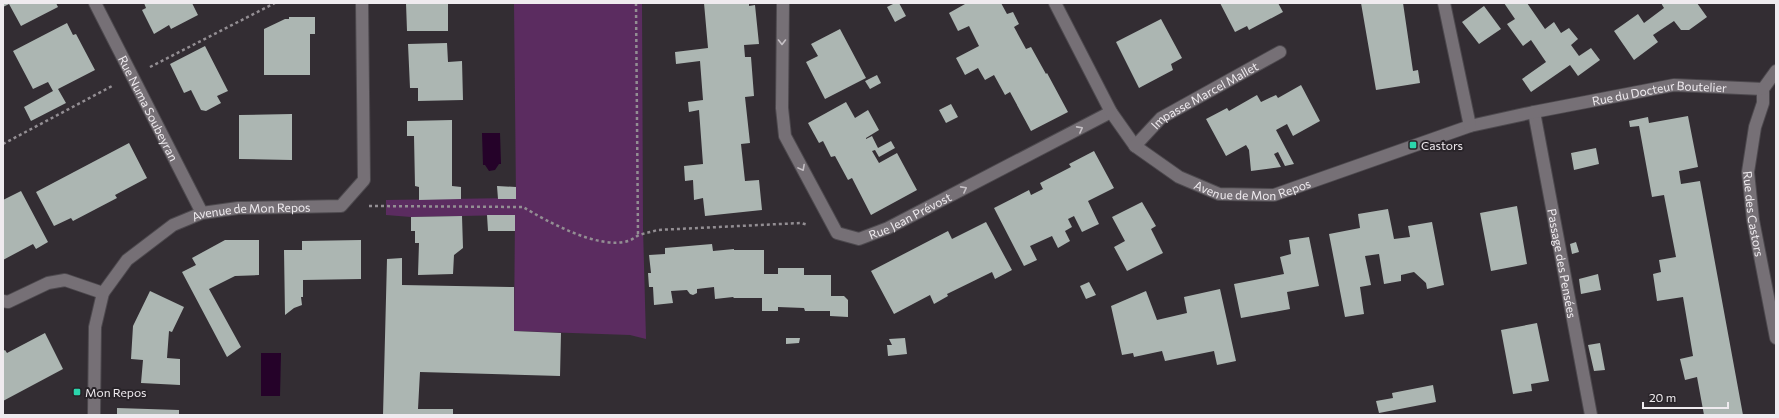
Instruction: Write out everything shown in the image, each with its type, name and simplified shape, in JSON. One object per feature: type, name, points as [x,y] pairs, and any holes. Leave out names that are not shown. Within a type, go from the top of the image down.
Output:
[{"type":"street","name":"Rue Numa Soubeyran","points":[[95,3],[202,213]]},
{"type":"street","points":[[341,206],[364,180],[362,3]]},
{"type":"street","points":[[783,3],[782,108],[785,136],[837,233]]},
{"type":"street","name":"Avenue de Mon Repos","points":[[1056,3],[1111,112],[1135,146],[1180,177],[1219,194],[1274,195],[1470,126],[1534,112]]},
{"type":"street","points":[[1444,3],[1470,126]]},
{"type":"street","name":"Impasse Marcel Mallet","points":[[1135,146],[1161,118],[1280,52]]},
{"type":"street","points":[[1763,89],[1776,71]]},
{"type":"street","name":"Rue du Docteur Boutelier","points":[[1534,112],[1674,85],[1763,89]]},
{"type":"street","name":"Rue des Castors","points":[[1763,89],[1762,103],[1755,127],[1748,172],[1753,220],[1776,338]]},
{"type":"street","name":"Rue Jean Prévost","points":[[837,233],[860,239],[888,228],[1111,112]]},
{"type":"street","name":"Passage des Pensées","points":[[1534,112],[1591,415]]},
{"type":"street","name":"Avenue de Mon Repos","points":[[94,415],[94,327],[103,293],[127,260],[173,226],[202,213],[238,208],[341,206]]},
{"type":"street","points":[[3,301],[8,302],[48,283],[65,280],[103,293]]},
{"type":"path","points":[[636,3],[638,235]]},
{"type":"path","points":[[341,206],[523,207],[545,220],[579,235],[610,243],[628,241],[638,235],[657,230],[801,222],[837,233]]},
{"type":"shaded area","points":[[514,3],[642,3],[643,228],[646,339],[630,335],[514,331],[515,215],[411,217],[386,215],[386,200],[516,198]]},
{"type":"shaded area","points":[[482,133],[500,133],[501,164],[499,164],[495,170],[489,171],[485,165],[483,165]]},
{"type":"shaded area","points":[[261,353],[281,353],[280,396],[261,396]]},
{"type":"building","points":[[3,3],[56,3],[58,7],[21,26],[9,4],[3,7]]},
{"type":"building","points":[[144,3],[192,3],[198,15],[171,29],[169,25],[154,34],[142,10],[146,8]]},
{"type":"building","points":[[406,3],[448,3],[448,31],[407,31]]},
{"type":"building","points":[[704,3],[749,3],[749,6],[755,5],[759,44],[744,45],[745,57],[751,57],[754,96],[745,97],[750,143],[741,144],[745,181],[759,180],[762,210],[705,216],[703,198],[694,200],[693,180],[685,181],[684,166],[703,164],[699,110],[689,112],[688,102],[703,100],[700,61],[676,64],[675,52],[708,48]]},
{"type":"building","points":[[895,3],[899,3],[906,16],[895,22],[887,7]]},
{"type":"building","points":[[965,3],[1001,3],[1007,14],[1013,12],[1019,24],[1014,27],[1026,49],[1031,47],[1068,112],[1031,131],[1010,92],[1005,95],[994,75],[985,80],[978,68],[965,75],[956,58],[979,46],[969,26],[958,31],[949,13]]},
{"type":"building","points":[[1220,3],[1278,3],[1283,12],[1249,30],[1247,26],[1235,32]]},
{"type":"building","points":[[1361,3],[1403,3],[1413,71],[1418,70],[1420,83],[1376,90]]},
{"type":"building","points":[[1504,3],[1527,3],[1545,29],[1554,22],[1561,33],[1569,28],[1578,39],[1571,45],[1579,56],[1591,48],[1600,60],[1578,76],[1570,65],[1531,92],[1522,79],[1546,62],[1531,40],[1523,46],[1507,24],[1515,19]]},
{"type":"building","points":[[1661,3],[1697,3],[1707,17],[1689,30],[1681,30],[1674,21],[1653,35],[1658,42],[1634,60],[1614,31],[1638,14],[1644,23],[1664,8]]},
{"type":"building","points":[[1484,6],[1501,29],[1479,44],[1462,22]]},
{"type":"building","points":[[289,17],[315,17],[315,34],[310,34],[310,75],[264,75],[264,29],[285,19],[289,19]]},
{"type":"building","points":[[1161,19],[1182,58],[1171,64],[1173,70],[1139,88],[1116,42]]},
{"type":"building","points":[[67,23],[73,35],[76,34],[95,70],[58,89],[66,103],[31,121],[24,107],[53,91],[48,82],[33,89],[13,51]]},
{"type":"building","points":[[840,29],[866,78],[825,99],[806,62],[818,56],[811,44]]},
{"type":"building","points":[[447,43],[448,62],[462,61],[463,100],[418,101],[418,88],[410,88],[408,44]]},
{"type":"building","points":[[205,46],[228,91],[217,96],[221,103],[206,111],[201,110],[191,90],[184,93],[170,64]]},
{"type":"building","points":[[877,75],[881,83],[870,89],[865,81]]},
{"type":"building","points":[[1301,85],[1320,121],[1293,136],[1287,124],[1276,130],[1294,164],[1285,166],[1278,152],[1274,154],[1281,167],[1251,171],[1249,150],[1246,145],[1226,156],[1206,119],[1227,108],[1229,111],[1257,95],[1261,102],[1276,95],[1278,98]]},
{"type":"building","points":[[846,102],[855,118],[868,110],[879,130],[866,139],[872,136],[878,148],[891,141],[895,148],[879,157],[875,150],[872,151],[879,163],[897,153],[917,190],[871,215],[852,178],[848,180],[835,156],[831,157],[823,141],[819,143],[808,123]]},
{"type":"building","points":[[951,104],[958,117],[946,123],[939,110]]},
{"type":"building","points":[[292,114],[292,160],[239,159],[239,115]]},
{"type":"building","points":[[1688,116],[1698,167],[1679,171],[1681,184],[1700,181],[1743,415],[1704,415],[1697,377],[1685,380],[1680,359],[1693,356],[1683,297],[1657,301],[1653,274],[1661,272],[1659,260],[1676,257],[1664,195],[1652,197],[1639,126],[1630,127],[1629,121],[1648,117],[1649,123]]},
{"type":"building","points":[[452,120],[452,186],[461,187],[461,199],[419,200],[419,187],[415,186],[414,136],[407,136],[407,121]]},
{"type":"building","points":[[129,143],[147,178],[115,195],[117,198],[73,221],[71,218],[54,226],[36,192]]},
{"type":"building","points":[[1596,148],[1599,164],[1574,170],[1571,153]]},
{"type":"building","points":[[1094,151],[1114,188],[1088,201],[1099,224],[1082,232],[1074,216],[1068,219],[1072,227],[1065,231],[1070,241],[1058,248],[1052,236],[1030,246],[1037,260],[1024,266],[994,208],[1029,190],[1031,195],[1043,189],[1040,183],[1071,167],[1069,164]]},
{"type":"building","points":[[497,186],[516,187],[516,199],[498,199]]},
{"type":"building","points":[[21,191],[48,242],[36,249],[33,244],[3,260],[3,200]]},
{"type":"building","points":[[1142,202],[1156,226],[1151,229],[1163,253],[1127,271],[1114,247],[1125,241],[1112,217]]},
{"type":"building","points":[[1517,206],[1527,264],[1491,271],[1480,213]]},
{"type":"building","points":[[1388,209],[1394,239],[1410,237],[1408,226],[1432,222],[1444,285],[1427,289],[1426,283],[1414,272],[1401,275],[1401,281],[1384,284],[1379,254],[1365,256],[1371,285],[1360,287],[1364,314],[1345,317],[1329,234],[1360,228],[1358,214]]},
{"type":"building","points":[[487,215],[515,215],[515,231],[488,231]]},
{"type":"building","points":[[462,216],[463,248],[454,255],[453,274],[418,275],[419,243],[415,243],[415,231],[411,231],[411,217]]},
{"type":"building","points":[[986,222],[1012,270],[995,279],[992,272],[947,294],[948,296],[934,304],[930,295],[894,314],[871,271],[948,231],[952,239]]},
{"type":"building","points":[[1309,237],[1319,286],[1287,292],[1290,309],[1241,318],[1234,284],[1284,274],[1280,257],[1291,254],[1289,240]]},
{"type":"building","points":[[225,240],[259,240],[259,275],[235,276],[209,289],[241,347],[227,357],[182,272],[196,265],[192,258]]},
{"type":"building","points":[[361,240],[361,279],[303,280],[303,297],[301,297],[302,305],[294,308],[285,315],[284,250],[302,250],[302,241]]},
{"type":"building","points":[[1576,242],[1579,252],[1572,254],[1570,244]]},
{"type":"building","points":[[712,244],[713,251],[734,249],[764,250],[764,274],[778,274],[778,268],[804,268],[804,275],[831,275],[831,296],[844,296],[848,300],[848,317],[830,316],[830,311],[805,311],[804,308],[778,307],[778,311],[762,311],[762,298],[733,297],[715,299],[714,287],[697,289],[697,293],[693,295],[687,290],[671,291],[673,303],[654,305],[653,287],[649,287],[648,273],[651,273],[649,255],[665,254],[665,248]]},
{"type":"building","points":[[402,258],[402,285],[514,287],[514,331],[561,333],[560,376],[420,372],[418,409],[453,409],[453,415],[383,415],[387,259]]},
{"type":"building","points":[[1598,274],[1601,290],[1581,294],[1579,279]]},
{"type":"building","points":[[1089,282],[1096,295],[1086,299],[1080,286]]},
{"type":"building","points":[[1220,289],[1236,361],[1217,365],[1214,351],[1165,361],[1162,351],[1134,357],[1133,353],[1122,355],[1111,306],[1146,291],[1157,320],[1187,313],[1184,297]]},
{"type":"building","points":[[150,291],[184,307],[172,332],[169,331],[167,358],[180,359],[180,385],[141,383],[143,360],[131,359],[133,326]]},
{"type":"building","points":[[1537,323],[1549,381],[1531,384],[1532,391],[1513,394],[1501,330]]},
{"type":"building","points":[[45,333],[63,369],[3,401],[3,351],[5,350],[7,353]]},
{"type":"building","points":[[786,338],[800,338],[799,343],[786,344]]},
{"type":"building","points":[[905,338],[907,354],[888,356],[887,345],[892,345],[889,339]]},
{"type":"building","points":[[1600,343],[1605,370],[1594,371],[1588,345]]},
{"type":"building","points":[[1433,385],[1436,402],[1379,413],[1376,401],[1393,398],[1392,393]]},
{"type":"building","points":[[117,408],[179,410],[179,415],[117,415]]},
{"type":"place","name":"Castors","points":[[1413,145]]},
{"type":"place","name":"Mon Repos","points":[[77,392]]}]
